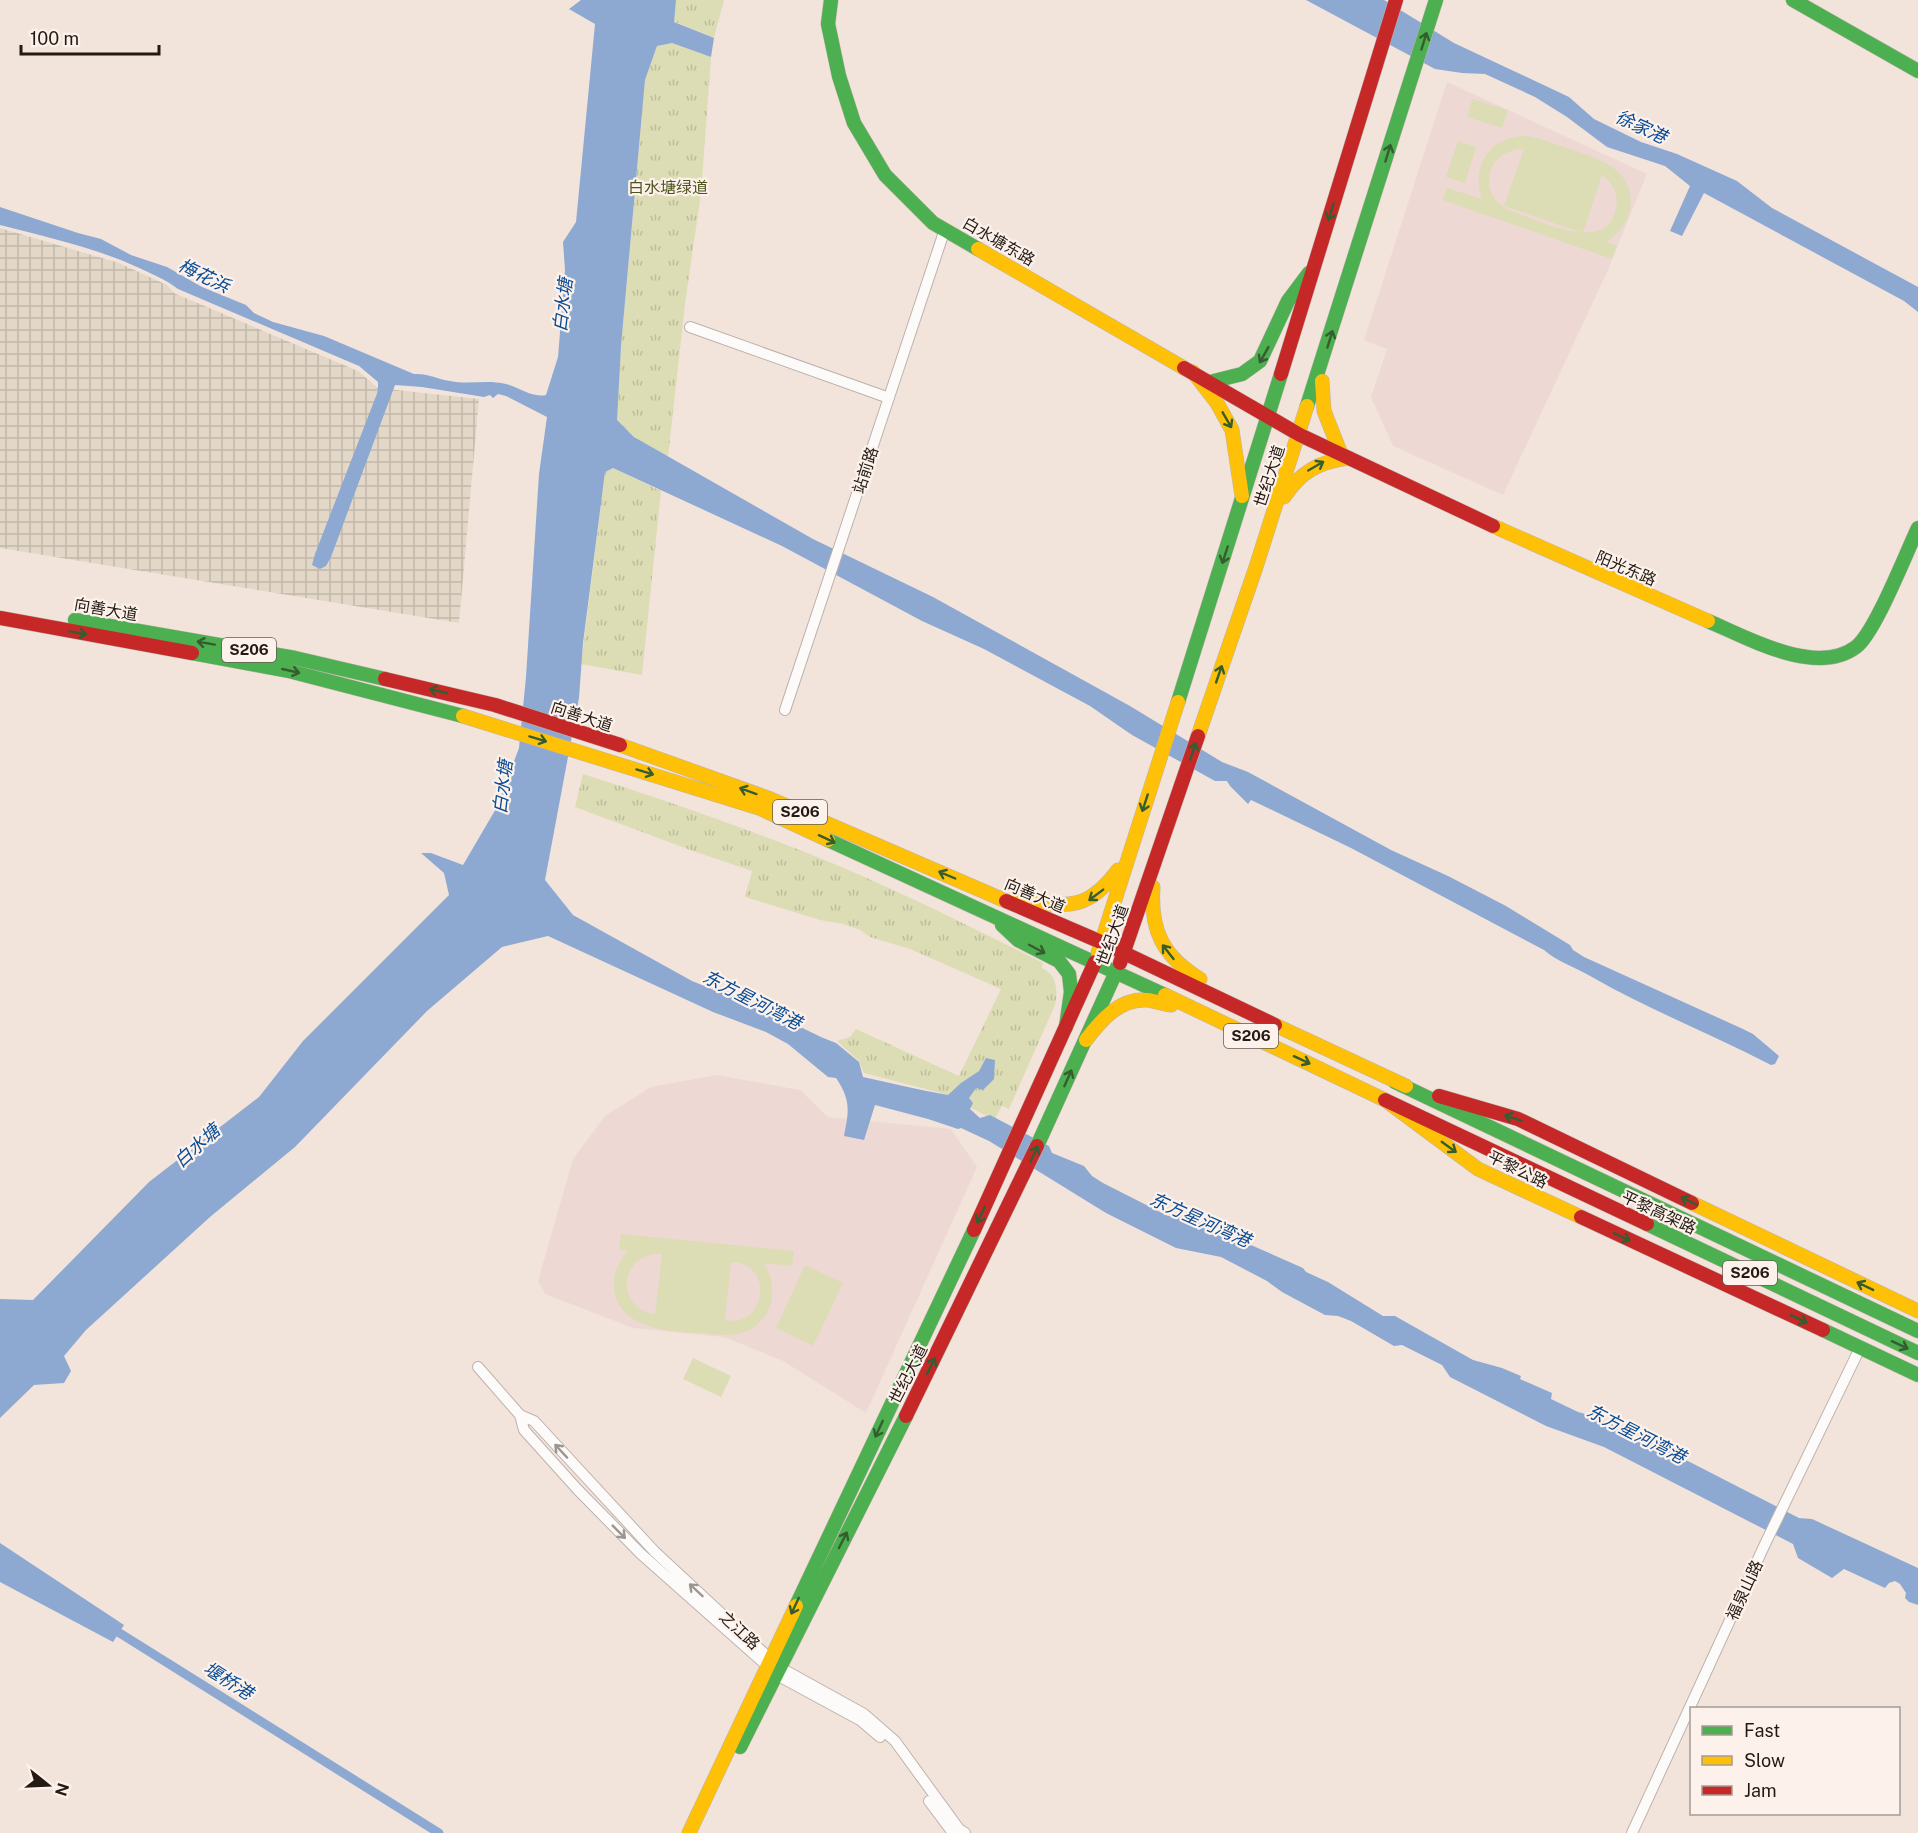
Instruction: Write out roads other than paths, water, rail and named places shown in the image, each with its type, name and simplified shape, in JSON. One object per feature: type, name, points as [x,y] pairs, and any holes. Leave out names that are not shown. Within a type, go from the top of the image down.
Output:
[{"type":"main road","name":"白水塘东路","points":[[831,0],[828,24],[839,76],[854,123],[885,175],[933,223],[1268,416]]},
{"type":"main road","name":"世纪大道","points":[[699,1833],[1006,1163],[1095,962],[1242,500],[1396,0]]},
{"type":"main road","points":[[1792,0],[1918,71]]},
{"type":"main road","name":"世纪大道","points":[[688,1833],[953,1322],[1044,1132],[1125,953],[1300,435],[1435,4]]},
{"type":"main road","points":[[1210,382],[1234,379],[1258,364],[1268,349],[1293,292],[1314,268]]},
{"type":"main road","points":[[1256,567],[1266,553],[1283,500],[1294,481],[1318,463],[1345,456],[1328,425],[1321,403],[1322,364]]},
{"type":"main road","points":[[1193,372],[1217,403],[1232,430],[1242,500]]},
{"type":"main road","name":"阳光东路","points":[[1268,416],[1300,435],[1539,548],[1779,652],[1807,657],[1838,657],[1858,646],[1875,621],[1918,528]]},
{"type":"main road","name":"向善大道","points":[[0,608],[295,658],[495,705],[594,736],[768,798],[1125,953]]},
{"type":"main road","name":"向善大道","points":[[0,618],[289,670],[488,723],[759,808],[1116,972]]},
{"type":"main road","points":[[1001,898],[1066,906],[1088,901],[1107,887],[1131,849]]},
{"type":"main road","points":[[1157,857],[1151,900],[1152,919],[1159,940],[1168,954],[1185,971],[1227,994],[1247,1012]]},
{"type":"main road","points":[[990,914],[1018,940],[1059,961],[1069,974],[1071,992],[1066,1028]]},
{"type":"main road","name":"S206","points":[[1125,953],[1395,1082]]},
{"type":"main road","name":"平黎公路","points":[[1116,972],[1385,1100],[1478,1169],[1918,1375]]},
{"type":"main road","points":[[1086,1040],[1101,1019],[1113,1009],[1129,1003],[1143,999],[1190,1007]]},
{"type":"main road","points":[[1395,1082],[1518,1119],[1918,1311]]},
{"type":"main road","name":"平黎高架路","points":[[1395,1082],[1918,1331]]},
{"type":"main road","name":"平黎高架路","points":[[1385,1100],[1918,1353]]},
{"type":"street","name":"站前路","points":[[785,710],[945,230]]},
{"type":"street","points":[[690,327],[889,398]]},
{"type":"street","name":"福泉山路","points":[[1632,1833],[1765,1544],[1860,1348]]},
{"type":"street","name":"之江路","points":[[477,1367],[520,1415],[534,1421],[655,1552],[773,1668],[860,1720],[889,1745],[952,1833]]},
{"type":"street","name":"之江路","points":[[773,1668],[864,1714],[880,1727],[895,1741],[959,1829],[965,1833]]},
{"type":"water","name":"白水塘","points":[[581,0],[676,0],[674,22],[714,38],[711,57],[672,43],[657,46],[645,80],[621,346],[617,420],[634,437],[813,539],[933,597],[1130,706],[1222,762],[1248,772],[1391,850],[1506,906],[1570,945],[1573,950],[1584,957],[1753,1034],[1779,1056],[1775,1064],[1771,1065],[1636,1000],[1351,848],[1251,800],[1248,804],[1227,781],[1215,781],[1132,735],[1090,706],[984,649],[922,621],[782,546],[613,468],[605,472],[583,643],[579,698],[545,880],[573,915],[692,981],[719,992],[726,991],[836,1043],[859,1062],[863,1077],[948,1095],[979,1071],[986,1058],[995,1060],[994,1079],[983,1090],[976,1088],[969,1098],[973,1103],[970,1109],[980,1118],[990,1115],[1049,1146],[1052,1153],[1084,1166],[1092,1176],[1103,1183],[1168,1216],[1187,1217],[1303,1268],[1306,1272],[1328,1282],[1383,1316],[1395,1316],[1473,1360],[1521,1376],[1520,1379],[1552,1393],[1551,1399],[1578,1412],[1589,1415],[1591,1413],[1598,1416],[1599,1420],[1626,1429],[1627,1434],[1637,1440],[1643,1438],[1799,1518],[1812,1519],[1918,1568],[1918,1605],[1905,1598],[1906,1593],[1895,1581],[1889,1583],[1885,1588],[1844,1569],[1832,1578],[1798,1558],[1793,1544],[1604,1447],[1546,1426],[1450,1377],[1442,1365],[1402,1345],[1394,1346],[1351,1321],[1338,1316],[1325,1315],[1221,1257],[1176,1248],[1106,1213],[989,1141],[961,1128],[875,1105],[864,1140],[844,1136],[848,1106],[841,1086],[836,1078],[828,1077],[788,1044],[766,1032],[713,1012],[548,936],[502,947],[427,1011],[295,1147],[210,1217],[86,1330],[64,1356],[71,1371],[64,1383],[34,1385],[0,1418],[0,1299],[33,1300],[149,1182],[259,1097],[303,1041],[449,895],[444,873],[421,853],[431,853],[463,865],[497,807],[519,748],[526,677],[539,474],[547,417],[498,394],[493,398],[490,395],[484,397],[395,385],[331,557],[326,566],[320,569],[312,565],[315,554],[378,391],[378,382],[359,366],[178,289],[120,260],[69,243],[0,225],[0,207],[101,239],[131,255],[167,267],[202,287],[246,305],[254,313],[273,322],[324,336],[414,374],[457,382],[499,383],[531,394],[546,395],[558,357],[565,270],[563,242],[576,222],[595,24],[569,9]]},
{"type":"water","points":[[1306,0],[1384,0],[1454,43],[1569,97],[1594,119],[1641,142],[1677,154],[1737,181],[1772,208],[1918,287],[1918,312],[1904,301],[1704,193],[1682,236],[1670,231],[1690,186],[1665,166],[1607,147],[1567,117],[1535,97],[1485,74],[1435,69]]},
{"type":"water","points":[[0,1543],[124,1625],[113,1642],[0,1582]]},
{"type":"waterway","name":"堰桥港","points":[[110,1627],[439,1833]]},
{"type":"water label","name":"徐家港","points":[[1641,127]]},
{"type":"water label","name":"梅花浜","points":[[204,276]]},
{"type":"water label","name":"东方星河湾港","points":[[752,1000]]},
{"type":"water label","name":"东方星河湾港","points":[[1200,1220]]},
{"type":"water label","name":"东方星河湾港","points":[[1636,1434]]},
{"type":"park label","name":"白水塘绿道","points":[[668,187]]}]
